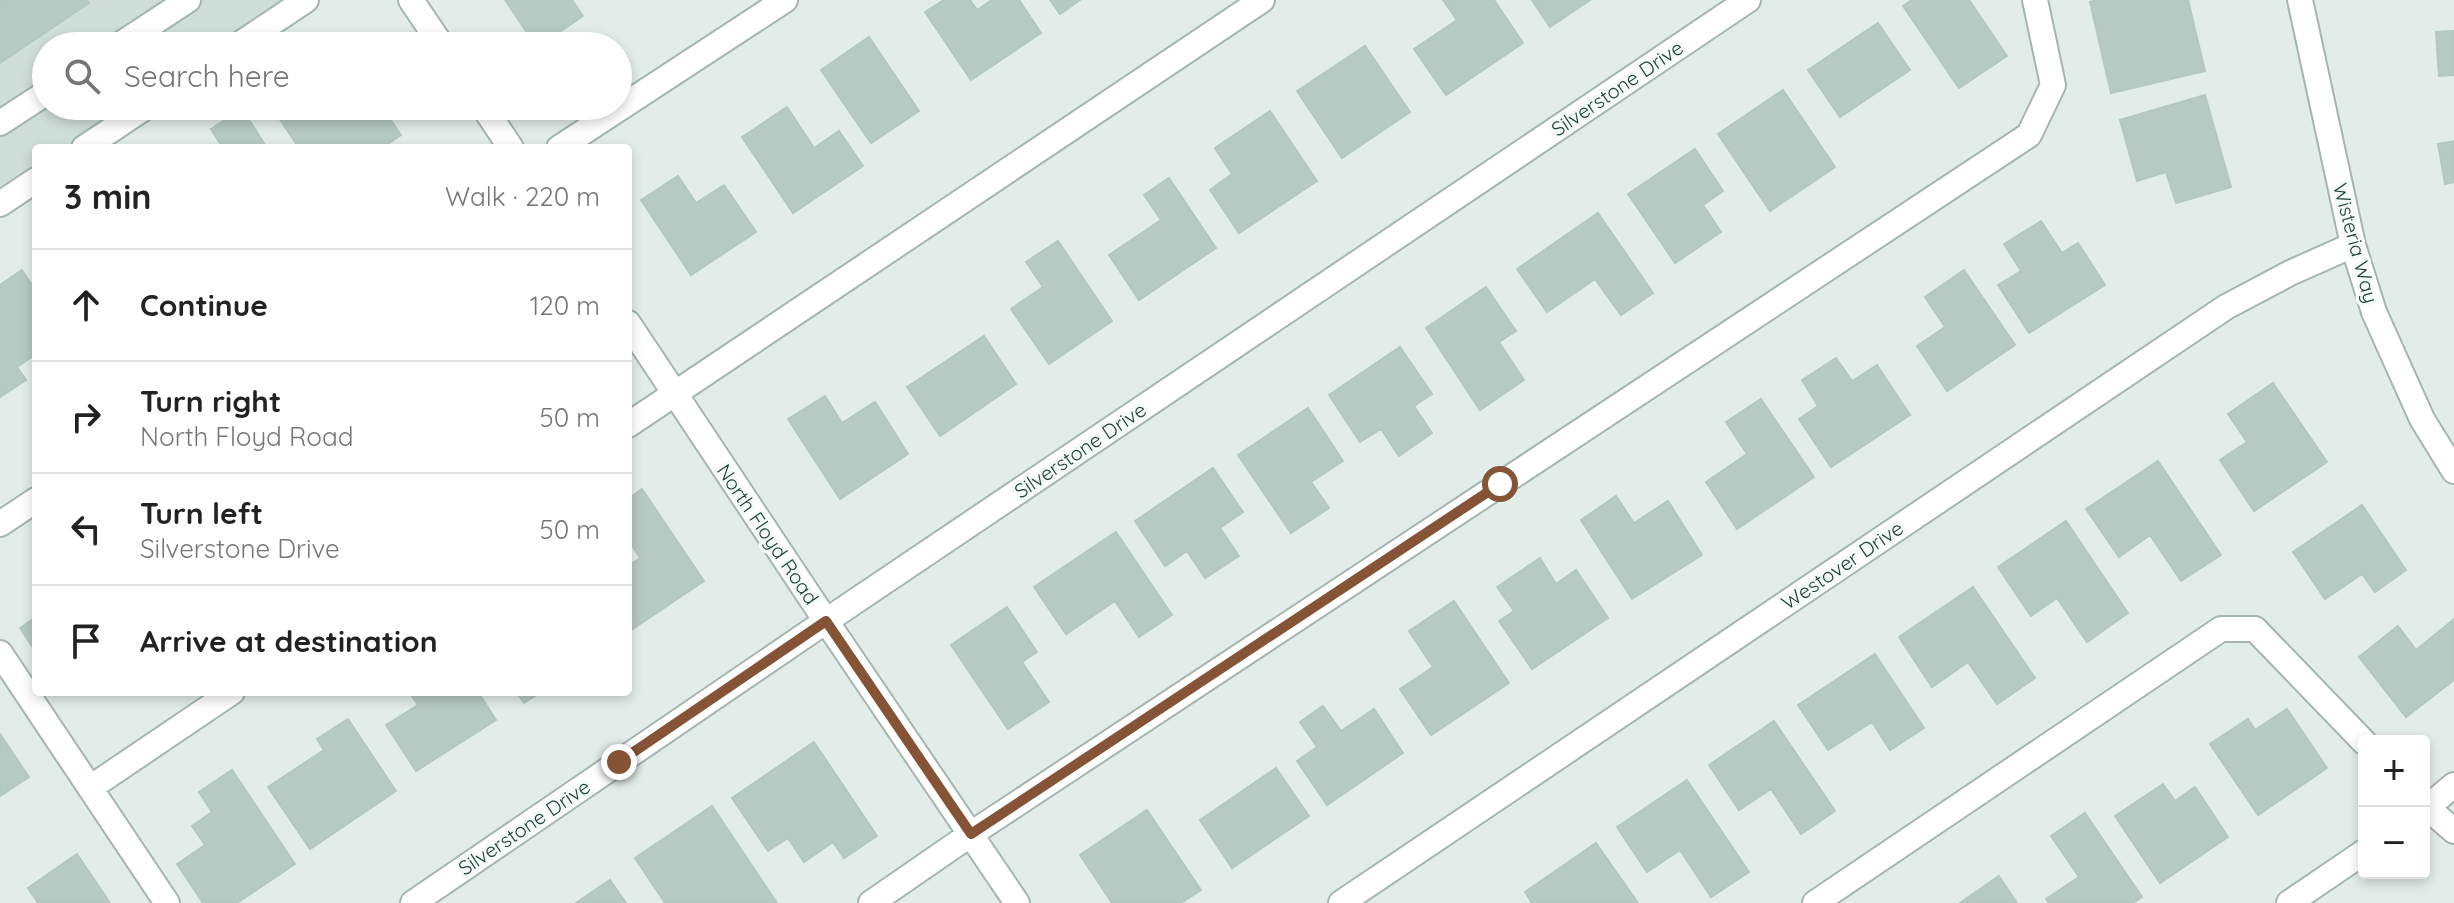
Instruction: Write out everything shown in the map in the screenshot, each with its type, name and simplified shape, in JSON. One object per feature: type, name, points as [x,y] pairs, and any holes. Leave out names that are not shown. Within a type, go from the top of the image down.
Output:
[{"type":"street","points":[[258,32],[306,0]]},
{"type":"street","points":[[411,0],[433,32]]},
{"type":"street","points":[[632,100],[785,0]]},
{"type":"street","points":[[632,422],[1262,0]]},
{"type":"street","name":"Silverstone Drive","points":[[413,903],[1748,0]]},
{"type":"street","points":[[871,903],[2029,135],[2053,85],[2035,0]]},
{"type":"street","name":"Wisteria Way","points":[[2300,0],[2353,245],[2374,312],[2422,419],[2454,471]]},
{"type":"street","points":[[137,32],[176,3]]},
{"type":"street","points":[[0,123],[32,102]]},
{"type":"street","points":[[90,144],[126,120]]},
{"type":"street","points":[[492,120],[508,144]]},
{"type":"street","points":[[565,144],[602,120]]},
{"type":"street","points":[[0,204],[32,183]]},
{"type":"street","name":"Westover Drive","points":[[1341,903],[2226,307],[2290,273],[2353,245]]},
{"type":"street","name":"North Floyd Road","points":[[632,329],[1017,903]]},
{"type":"street","points":[[0,524],[32,503]]},
{"type":"street","points":[[1815,903],[2221,629],[2255,629],[2358,736]]},
{"type":"street","points":[[0,653],[167,903]]},
{"type":"street","points":[[90,788],[226,696]]},
{"type":"street","points":[[2430,803],[2454,785]]},
{"type":"street","points":[[2430,811],[2454,831]]},
{"type":"street","points":[[2289,903],[2358,856]]},
{"type":"shaded area","points":[[0,0],[286,0],[239,32],[32,32],[32,120],[107,120],[72,144],[32,144],[32,171],[0,192]]},
{"type":"building","points":[[0,0],[87,0],[89,3],[46,32],[32,32],[32,41],[0,63]]},
{"type":"building","points":[[505,0],[572,0],[583,16],[560,32],[527,32]]},
{"type":"building","points":[[944,0],[970,0],[977,10],[992,0],[1019,0],[1041,33],[971,80],[925,12]]},
{"type":"building","points":[[1050,0],[1080,0],[1060,14]]},
{"type":"building","points":[[1443,0],[1494,0],[1523,43],[1446,95],[1414,49],[1457,20]]},
{"type":"building","points":[[1532,0],[1590,0],[1550,27]]},
{"type":"building","points":[[1912,0],[1969,0],[2007,56],[1959,88],[1903,6]]},
{"type":"building","points":[[2188,0],[2205,71],[2111,93],[2090,2]]},
{"type":"building","points":[[1878,23],[1910,70],[1840,117],[1808,70]]},
{"type":"building","points":[[2454,31],[2454,75],[2439,76],[2436,32]]},
{"type":"building","points":[[869,37],[919,111],[871,143],[821,70]]},
{"type":"building","points":[[1365,46],[1410,112],[1342,158],[1297,91]]},
{"type":"building","points":[[1783,90],[1835,167],[1770,211],[1718,134]]},
{"type":"building","points":[[2205,95],[2231,187],[2176,203],[2166,172],[2137,181],[2120,120]]},
{"type":"building","points":[[787,107],[814,148],[839,131],[863,166],[793,213],[742,137]]},
{"type":"building","points":[[1270,111],[1317,181],[1239,233],[1210,190],[1232,174],[1215,148]]},
{"type":"building","points":[[225,120],[249,120],[264,144],[220,144],[211,129]]},
{"type":"building","points":[[280,120],[391,120],[401,135],[388,144],[296,144]]},
{"type":"building","points":[[2454,141],[2454,182],[2445,184],[2438,144]]},
{"type":"building","points":[[1695,149],[1723,191],[1703,205],[1721,232],[1675,263],[1628,194]]},
{"type":"building","points":[[678,176],[696,203],[724,185],[756,232],[691,275],[641,200]]},
{"type":"building","points":[[1169,178],[1216,248],[1139,300],[1109,255],[1161,220],[1144,195]]},
{"type":"building","points":[[1598,213],[1653,293],[1621,315],[1595,279],[1547,312],[1517,269]]},
{"type":"building","points":[[2041,221],[2062,253],[2078,243],[2105,285],[2029,333],[1998,285],[2021,271],[2004,244]]},
{"type":"building","points":[[1058,241],[1112,321],[1049,364],[1011,309],[1043,287],[1026,262]]},
{"type":"building","points":[[22,270],[32,285],[32,357],[17,367],[26,380],[0,397],[0,285]]},
{"type":"building","points":[[1964,270],[2015,345],[1947,391],[1917,346],[1945,327],[1925,297]]},
{"type":"building","points":[[1486,287],[1516,331],[1499,342],[1524,380],[1480,410],[1426,328]]},
{"type":"building","points":[[984,336],[1016,384],[940,436],[907,387]]},
{"type":"building","points":[[1400,347],[1432,394],[1414,406],[1432,433],[1399,456],[1381,429],[1360,442],[1329,395]]},
{"type":"building","points":[[1836,358],[1852,381],[1877,365],[1910,415],[1831,467],[1799,419],[1818,406],[1802,380]]},
{"type":"building","points":[[2273,383],[2327,462],[2254,511],[2220,460],[2247,442],[2228,414]]},
{"type":"building","points":[[825,396],[842,423],[875,402],[908,454],[840,499],[788,419]]},
{"type":"building","points":[[1761,399],[1814,477],[1737,529],[1706,482],[1747,454],[1726,422]]},
{"type":"building","points":[[1308,408],[1343,461],[1311,482],[1329,508],[1291,533],[1238,455]]},
{"type":"building","points":[[2158,461],[2221,555],[2181,581],[2150,535],[2119,557],[2086,509]]},
{"type":"building","points":[[1213,468],[1243,512],[1220,528],[1239,556],[1205,578],[1187,551],[1165,566],[1135,521]]},
{"type":"building","points":[[642,489],[704,581],[632,629],[632,563],[640,558],[632,545],[632,496]]},
{"type":"building","points":[[1616,496],[1634,523],[1668,501],[1702,555],[1632,599],[1581,520]]},
{"type":"building","points":[[2362,505],[2406,570],[2375,592],[2362,574],[2325,599],[2293,552]]},
{"type":"building","points":[[2066,521],[2128,613],[2087,642],[2057,598],[2031,616],[1998,567]]},
{"type":"building","points":[[1116,532],[1172,615],[1139,637],[1115,601],[1066,634],[1034,587]]},
{"type":"building","points":[[1540,558],[1556,584],[1576,570],[1608,618],[1532,669],[1499,621],[1514,611],[1497,587]]},
{"type":"building","points":[[1973,587],[2035,678],[1997,704],[1968,662],[1932,687],[1899,637]]},
{"type":"building","points":[[1454,601],[1509,683],[1431,735],[1400,689],[1433,667],[1409,631]]},
{"type":"building","points":[[1007,607],[1037,652],[1022,662],[1049,702],[1008,729],[951,645]]},
{"type":"building","points":[[32,620],[32,646],[20,628]]},
{"type":"building","points":[[2453,620],[2454,680],[2406,717],[2359,657],[2398,626],[2416,650]]},
{"type":"building","points":[[1875,654],[1924,728],[1890,750],[1872,722],[1828,750],[1798,705]]},
{"type":"building","points":[[412,696],[481,696],[496,720],[416,771],[386,725],[418,705]]},
{"type":"building","points":[[519,696],[535,696],[524,703]]},
{"type":"building","points":[[1323,706],[1341,731],[1374,709],[1403,753],[1327,805],[1297,761],[1317,747],[1300,722]]},
{"type":"building","points":[[2287,709],[2327,768],[2258,815],[2210,744],[2248,719],[2255,730]]},
{"type":"building","points":[[348,719],[396,791],[310,849],[268,787],[324,750],[317,739]]},
{"type":"building","points":[[1774,721],[1835,811],[1801,834],[1771,789],[1739,810],[1709,765]]},
{"type":"building","points":[[0,734],[29,777],[0,796]]},
{"type":"building","points":[[814,742],[877,836],[844,858],[833,842],[804,862],[788,838],[768,851],[732,798]]},
{"type":"building","points":[[1276,768],[1309,816],[1232,868],[1200,820]]},
{"type":"building","points":[[232,770],[295,864],[237,903],[203,903],[177,864],[205,845],[192,826],[212,812],[199,792]]},
{"type":"building","points":[[1687,780],[1749,872],[1711,897],[1680,850],[1647,872],[1617,827]]},
{"type":"building","points":[[2163,784],[2175,801],[2195,787],[2228,837],[2160,883],[2115,816]]},
{"type":"building","points":[[712,806],[777,903],[665,903],[635,858]]},
{"type":"building","points":[[1147,810],[1201,890],[1181,903],[1112,903],[1080,855]]},
{"type":"building","points":[[2085,813],[2142,897],[2133,903],[2049,903],[2046,899],[2079,877],[2051,836]]},
{"type":"building","points":[[1596,843],[1638,903],[1532,903],[1525,892]]},
{"type":"building","points":[[77,854],[110,903],[38,903],[28,888]]},
{"type":"building","points":[[1999,876],[2017,903],[1960,903]]},
{"type":"building","points":[[610,880],[626,903],[576,903]]},
{"type":"route","points":[[619,762],[826,621],[971,834],[1500,484]]}]
